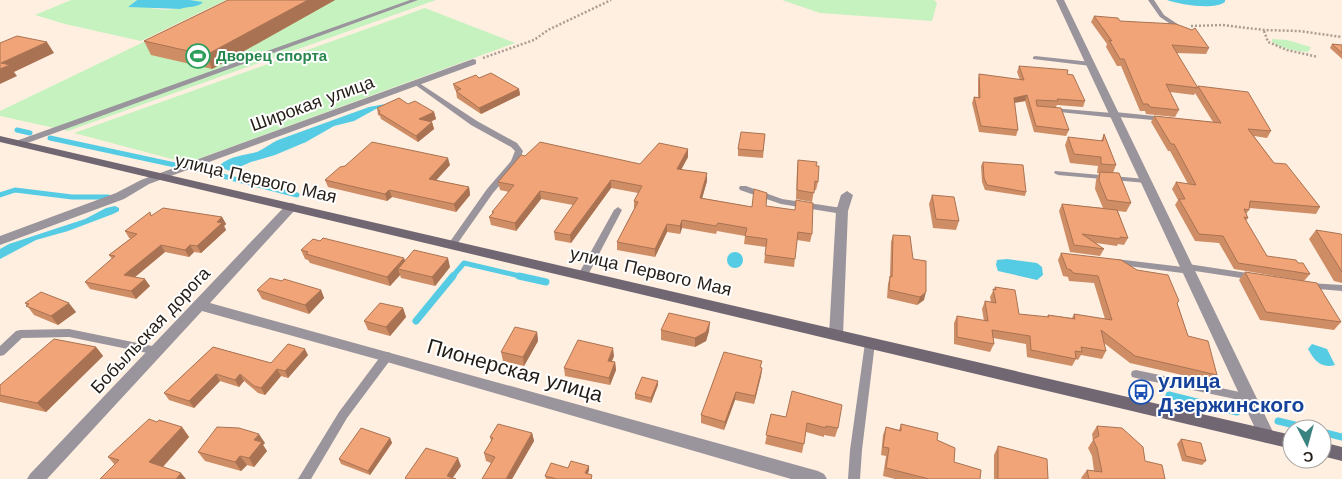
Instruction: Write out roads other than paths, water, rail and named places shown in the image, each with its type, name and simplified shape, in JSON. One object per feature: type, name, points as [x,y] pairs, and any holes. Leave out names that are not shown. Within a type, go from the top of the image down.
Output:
[{"type":"street","points":[[1060,0],[1267,436]]},
{"type":"street","name":"Широкая улица","points":[[0,241],[120,196],[146,182],[474,62]]},
{"type":"street","name":"улица Первого Мая","points":[[0,139],[1282,440]]},
{"type":"street","points":[[836,335],[842,211],[846,195]]},
{"type":"street","name":"Бобыльская дорога","points":[[36,479],[158,351],[290,207]]},
{"type":"street","name":"Пионерская улица","points":[[200,305],[387,356],[818,479]]},
{"type":"lane","points":[[19,143],[414,0]]},
{"type":"lane","points":[[1151,0],[1162,16],[1187,34]]},
{"type":"lane","points":[[1035,58],[1091,64]]},
{"type":"lane","points":[[416,83],[487,132],[514,145],[519,151],[515,162],[490,191],[452,245]]},
{"type":"lane","points":[[1047,110],[1174,120]]},
{"type":"lane","points":[[1058,173],[1146,181]]},
{"type":"lane","points":[[743,188],[781,201],[842,211]]},
{"type":"lane","points":[[583,275],[618,210]]},
{"type":"lane","points":[[1108,261],[1260,278]]},
{"type":"lane","points":[[1298,284],[1342,288]]},
{"type":"lane","points":[[0,352],[20,334],[69,333],[158,351]]},
{"type":"lane","points":[[854,479],[870,343]]},
{"type":"lane","points":[[304,479],[343,415],[387,356]]},
{"type":"lane","points":[[1136,374],[1249,398]]},
{"type":"water","points":[[137,0],[190,0],[203,2],[180,9],[128,7]]},
{"type":"water","points":[[1167,0],[1225,0],[1225,2],[1206,6],[1180,4]]},
{"type":"water","points":[[385,104],[354,121],[334,126],[306,142],[275,155],[230,171],[222,168],[220,165],[233,158],[257,152],[278,140],[369,107]]},
{"type":"water","points":[[115,206],[119,208],[119,211],[113,214],[68,231],[36,240],[0,259],[0,249],[9,244],[85,219],[106,208]]},
{"type":"water","points":[[732,252],[738,252],[743,257],[741,266],[732,268],[727,263],[727,257]]},
{"type":"water","points":[[1007,259],[1037,263],[1042,267],[1043,275],[1037,280],[998,271],[997,260]]},
{"type":"water","points":[[1312,344],[1327,349],[1335,365],[1326,366],[1318,363],[1308,349]]},
{"type":"waterway","points":[[17,130],[30,133]]},
{"type":"waterway","points":[[50,138],[175,165]]},
{"type":"waterway","points":[[199,170],[297,195]]},
{"type":"waterway","points":[[0,195],[15,190],[72,197],[108,197]]},
{"type":"waterway","points":[[452,277],[464,263],[524,277]]},
{"type":"waterway","points":[[416,321],[453,276]]},
{"type":"waterway","points":[[519,276],[546,282]]},
{"type":"waterway","points":[[1169,395],[1237,412]]},
{"type":"waterway","points":[[1278,421],[1282,422]]},
{"type":"waterway","points":[[1332,434],[1342,437]]},
{"type":"place","name":"Дворец спорта","points":[[198,56]]},
{"type":"place","name":"улица Дзержинского","points":[[1141,392]]}]
